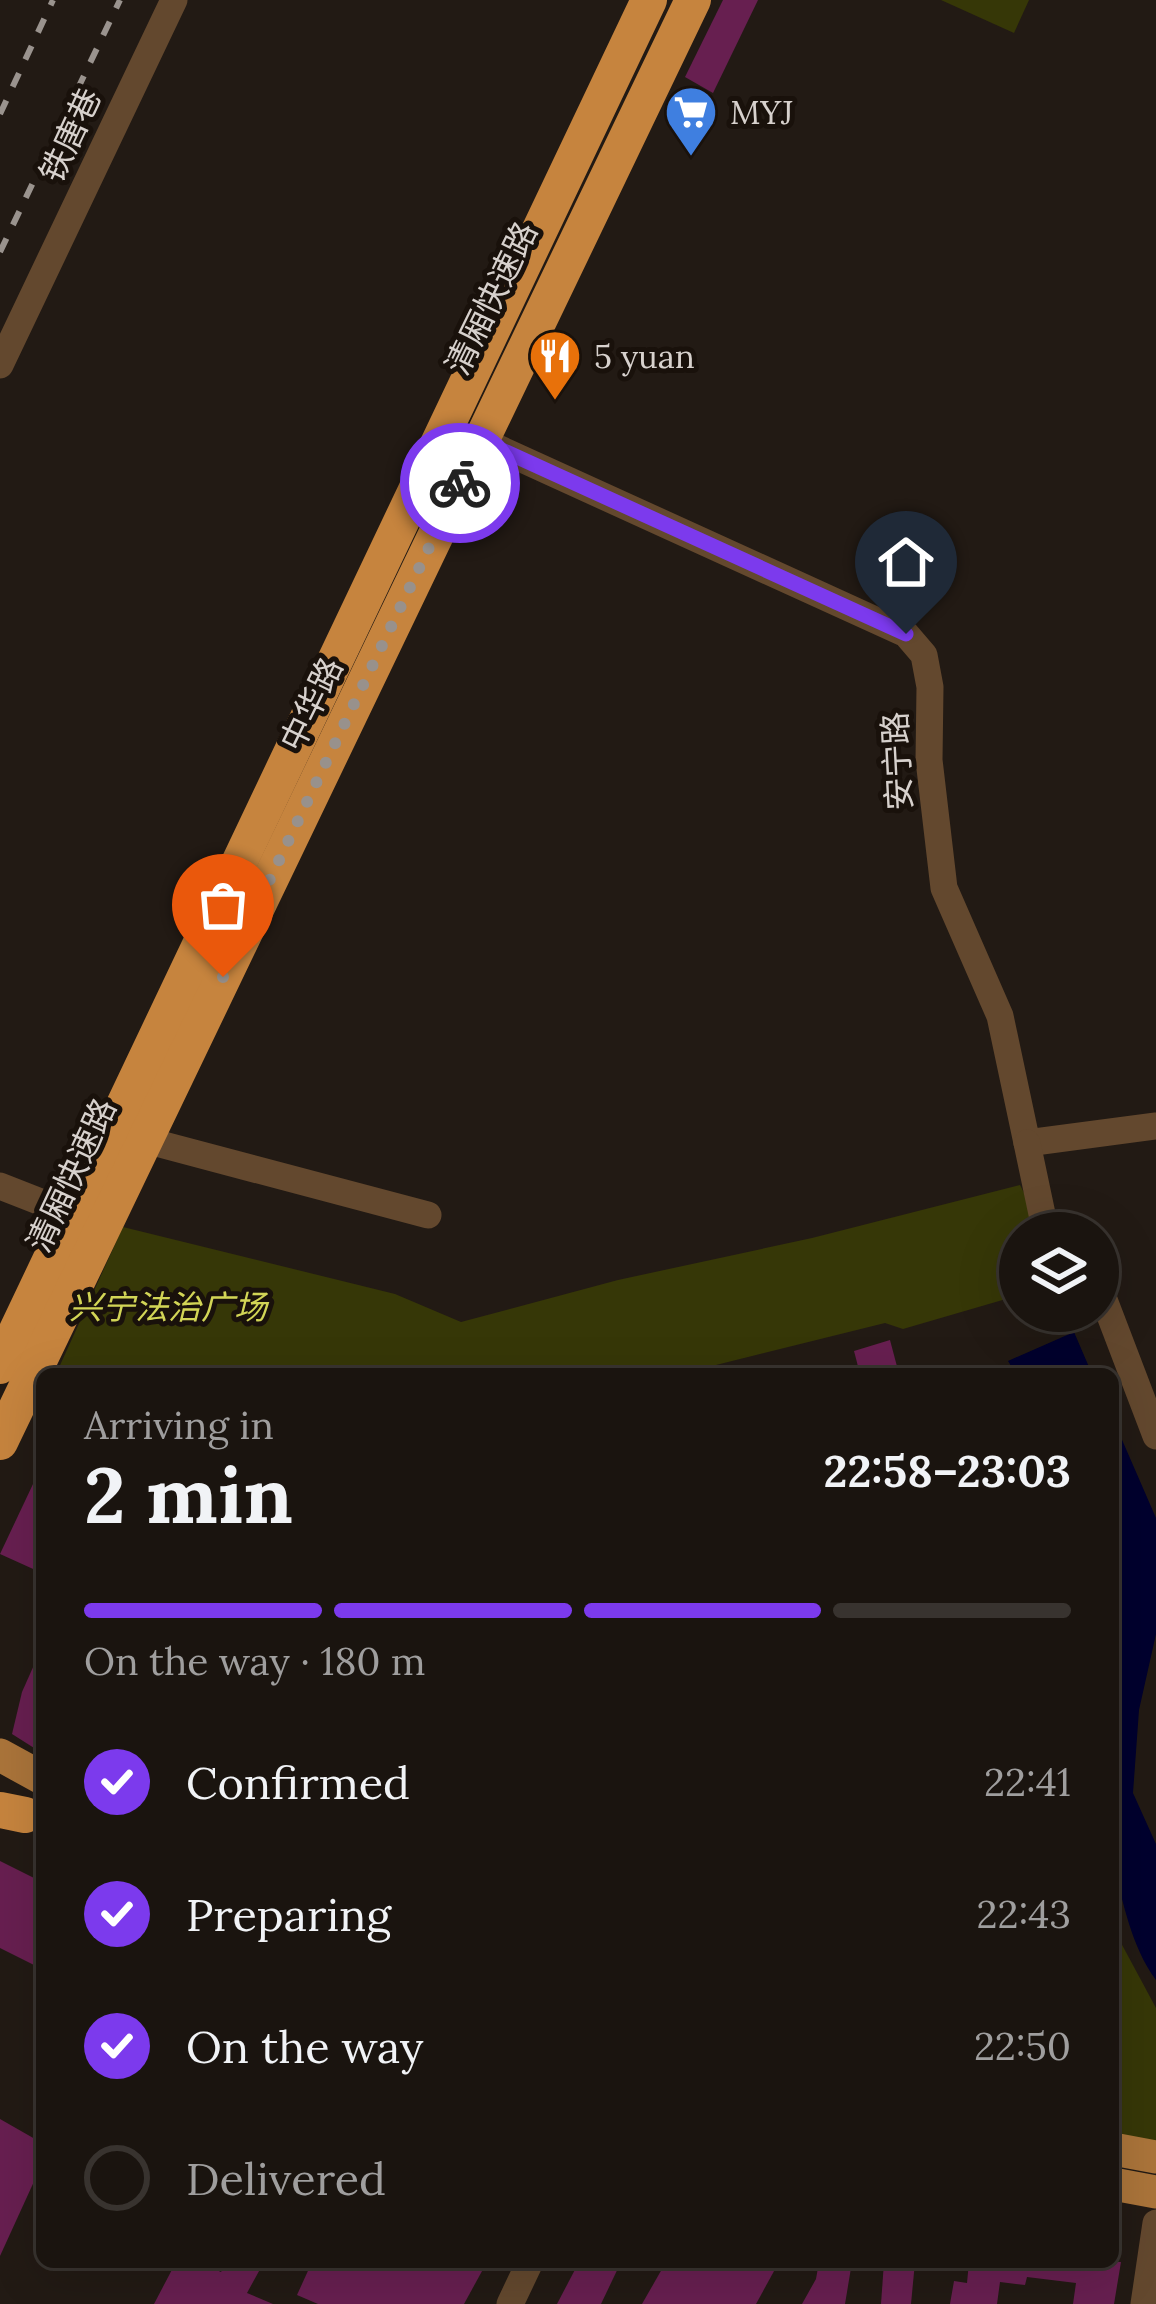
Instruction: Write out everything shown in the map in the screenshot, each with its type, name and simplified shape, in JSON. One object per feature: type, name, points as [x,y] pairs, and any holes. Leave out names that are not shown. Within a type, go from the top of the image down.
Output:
[{"type":"highway","name":"中华路","points":[[7,1349],[50,1206],[627,0]]},
{"type":"highway","name":"清厢快速路","points":[[0,1409],[7,1349],[649,0]]},
{"type":"highway","name":"清厢快速路","points":[[7,1349],[679,0]]},
{"type":"highway","name":"中华路","points":[[0,1442],[694,0]]},
{"type":"highway","points":[[0,1420],[7,1349]]},
{"type":"main road","points":[[0,1755],[36,1775]]},
{"type":"main road","points":[[1119,2150],[1156,2157]]},
{"type":"main road","points":[[1119,2185],[1156,2192]]},
{"type":"street","name":"铁唐巷","points":[[0,365],[174,0]]},
{"type":"street","name":"安宁路","points":[[480,440],[906,634],[924,655],[930,687],[929,760],[944,888],[1000,1016],[1042,1212]]},
{"type":"street","points":[[1027,1143],[1156,1126]]},
{"type":"street","points":[[145,1140],[428,1215]]},
{"type":"street","points":[[0,1186],[50,1206]]},
{"type":"street","points":[[1117,1332],[1156,1436]]},
{"type":"street","points":[[1144,2304],[1156,2223]]},
{"type":"street","points":[[510,2304],[527,2268]]},
{"type":"green space","points":[[941,0],[1029,0],[1014,33]]},
{"type":"green space","name":"兴宁法治广场","points":[[1020,1185],[1034,1212],[999,1212],[999,1301],[903,1329],[885,1323],[704,1368],[59,1368],[123,1227],[395,1294],[461,1322],[618,1280],[812,1238]]},
{"type":"green space","points":[[1119,1939],[1156,2008],[1156,2150],[1119,2143]]},
{"type":"water","points":[[1074,1332],[1089,1368],[1012,1368],[1008,1361]]},
{"type":"water","points":[[1119,1433],[1156,1518],[1156,1634],[1139,1710],[1133,1793],[1156,1844],[1156,1980],[1119,1887]]},
{"type":"building","points":[[723,0],[758,0],[713,93],[685,77]]},
{"type":"building","points":[[890,1340],[897,1368],[858,1368],[854,1351]]},
{"type":"building","points":[[36,1478],[36,1570],[0,1554]]},
{"type":"building","points":[[36,1660],[36,1749],[12,1734]]},
{"type":"building","points":[[0,1861],[36,1879],[36,1966],[0,1948]]},
{"type":"building","points":[[0,2119],[36,2140],[36,2177],[0,2256]]},
{"type":"building","points":[[1121,2262],[1114,2304],[1073,2304],[1076,2283],[1027,2277],[1025,2285],[1000,2282],[997,2304],[950,2304],[954,2281],[967,2283],[968,2268],[1119,2268]]},
{"type":"building","points":[[173,2268],[221,2272],[223,2268],[261,2268],[247,2293],[273,2304],[154,2304]]},
{"type":"building","points":[[309,2268],[484,2268],[464,2304],[318,2304],[297,2295]]},
{"type":"building","points":[[576,2268],[618,2268],[601,2304],[557,2304]]},
{"type":"building","points":[[663,2268],[776,2268],[756,2304],[642,2304]]},
{"type":"building","points":[[818,2268],[851,2268],[845,2304],[802,2304]]},
{"type":"building","points":[[884,2268],[914,2268],[911,2304],[881,2304]]},
{"type":"railway","points":[[0,114],[53,0]]},
{"type":"railway","points":[[0,252],[120,0]]},
{"type":"way so far","points":[[223,977],[460,483]]},
{"type":"place","name":"MYJ","points":[[691,158]]},
{"type":"place","name":"5 yuan","points":[[555,402]]},
{"type":"route","points":[[460,483],[480,440],[906,634]]}]
